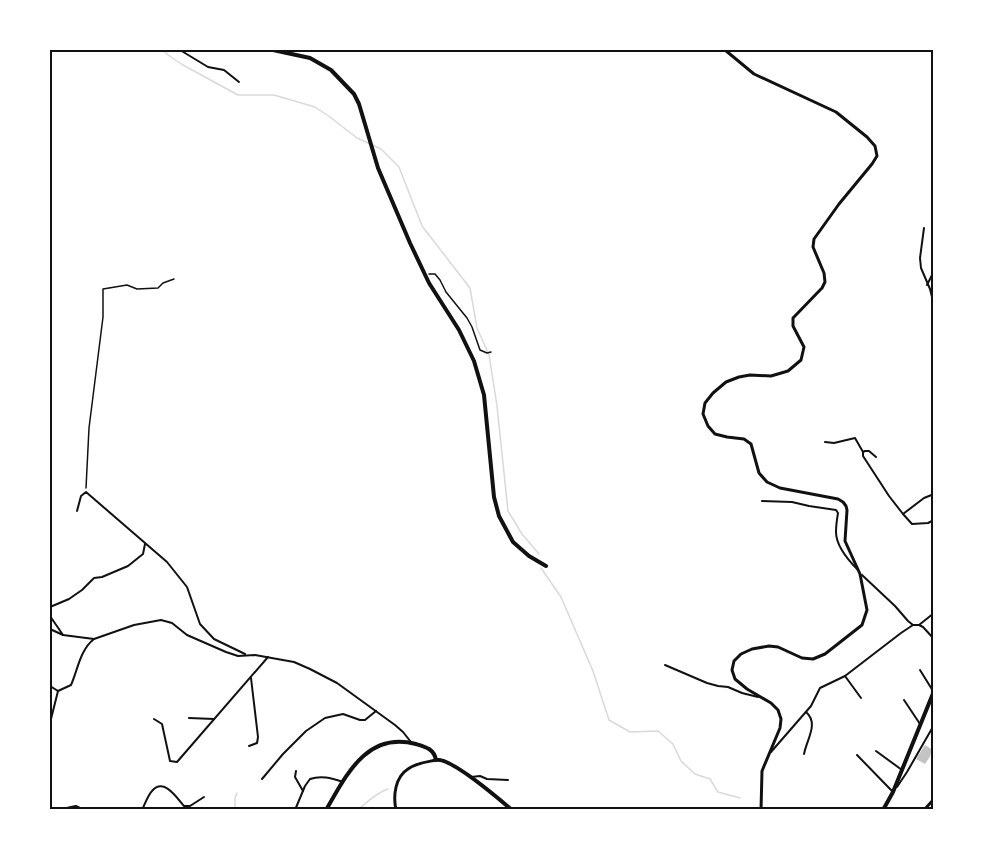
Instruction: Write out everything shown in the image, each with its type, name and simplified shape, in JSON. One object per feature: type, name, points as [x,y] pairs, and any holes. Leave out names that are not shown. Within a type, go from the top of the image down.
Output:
[{"type":"main road","points":[[273,50],[310,58],[331,70],[348,87],[359,104],[378,168],[426,276],[465,340],[478,374],[485,405],[494,498],[499,516],[513,542],[529,556],[546,566]]},
{"type":"main road","points":[[883,810],[893,792],[933,691]]},
{"type":"main road","points":[[326,810],[360,758],[372,747],[387,742],[411,743],[429,748],[438,758],[456,766],[513,810]]},
{"type":"main road","points":[[62,810],[76,807],[82,810]]},
{"type":"street","points":[[180,50],[208,67],[224,70],[239,82]]},
{"type":"street","points":[[725,50],[754,74],[836,112],[867,137],[875,146],[877,156],[814,239],[813,247],[824,273],[825,282],[793,318],[794,326],[804,347],[801,360],[788,371],[771,376],[750,375],[726,382],[705,403],[704,414],[708,426],[715,434],[744,439],[751,444],[759,473],[767,482],[780,488],[838,498],[843,502],[848,510],[845,541],[860,574],[867,610],[862,625],[825,654],[813,659],[802,658],[778,647],[761,646],[741,654],[734,661],[732,670],[735,679],[771,703],[778,710],[781,719],[780,728],[762,771],[761,810]]},
{"type":"street","points":[[924,228],[921,268],[930,289],[933,305]]},
{"type":"street","points":[[927,285],[933,271]]},
{"type":"street","points":[[825,442],[834,443],[855,438],[875,475],[912,524],[928,523],[933,520]]},
{"type":"street","points":[[863,452],[869,452],[876,457]]},
{"type":"street","points":[[77,511],[81,496],[86,492],[167,562],[187,587],[200,624],[214,639],[248,655]]},
{"type":"street","points":[[903,514],[933,494]]},
{"type":"street","points":[[762,501],[792,502],[836,510],[838,513],[836,539],[850,562],[913,625]]},
{"type":"street","points":[[50,607],[69,599],[94,578],[117,572],[134,562],[143,554],[145,543]]},
{"type":"street","points":[[919,625],[933,613]]},
{"type":"street","points":[[50,616],[63,635]]},
{"type":"street","points":[[58,691],[71,685],[83,651],[94,639],[134,625],[161,620],[172,623],[187,635],[225,652],[238,656],[268,657],[294,662],[320,673],[376,711],[403,732],[411,743]]},
{"type":"street","points":[[768,756],[811,706],[820,688],[845,676],[913,625],[923,627],[933,639]]},
{"type":"street","points":[[50,629],[63,635],[94,639]]},
{"type":"street","points":[[154,719],[162,724],[170,761],[177,762],[268,657]]},
{"type":"street","points":[[665,665],[707,683],[759,697]]},
{"type":"street","points":[[920,670],[933,691]]},
{"type":"street","points":[[845,676],[861,698]]},
{"type":"street","points":[[249,746],[257,742],[258,737],[251,678]]},
{"type":"street","points":[[50,686],[58,691]]},
{"type":"street","points":[[50,723],[58,691]]},
{"type":"street","points":[[904,700],[920,724]]},
{"type":"street","points":[[262,778],[306,731],[325,718],[342,714],[365,720],[376,711]]},
{"type":"street","points":[[804,754],[813,722],[811,716],[806,712]]},
{"type":"street","points":[[189,718],[214,719]]},
{"type":"street","points":[[857,755],[893,792],[933,725]]},
{"type":"street","points":[[876,751],[902,770]]},
{"type":"street","points":[[396,810],[395,788],[405,770],[438,758]]},
{"type":"street","points":[[296,771],[295,777],[303,791]]},
{"type":"street","points":[[471,777],[508,780]]},
{"type":"street","points":[[295,810],[310,779],[332,778],[343,782]]},
{"type":"street","points":[[142,810],[152,790],[157,787],[165,787],[171,791],[184,806],[190,806],[204,797]]},
{"type":"street","points":[[924,810],[933,799]]},
{"type":"path","points":[[426,276],[431,273],[435,274],[440,280],[446,292],[467,318],[480,350],[489,352]]},
{"type":"path","points":[[86,492],[90,428],[103,317],[103,289],[127,285],[137,289],[158,288],[163,283],[174,279]]},
{"type":"building","points":[[925,745],[933,750],[925,764],[916,759]]},
{"type":"waterway","points":[[163,50],[183,65],[238,95],[274,95],[315,107],[357,138],[381,149],[399,167],[422,226],[470,288],[477,328],[489,355],[508,511],[522,534],[539,554]]},
{"type":"waterway","points":[[541,568],[561,597],[593,671],[609,720],[630,732],[658,731],[673,744],[681,761],[695,774],[710,779],[718,792],[740,798]]},
{"type":"waterway","points":[[361,810],[361,807],[370,799],[388,789]]},
{"type":"waterway","points":[[235,810],[237,793]]}]
